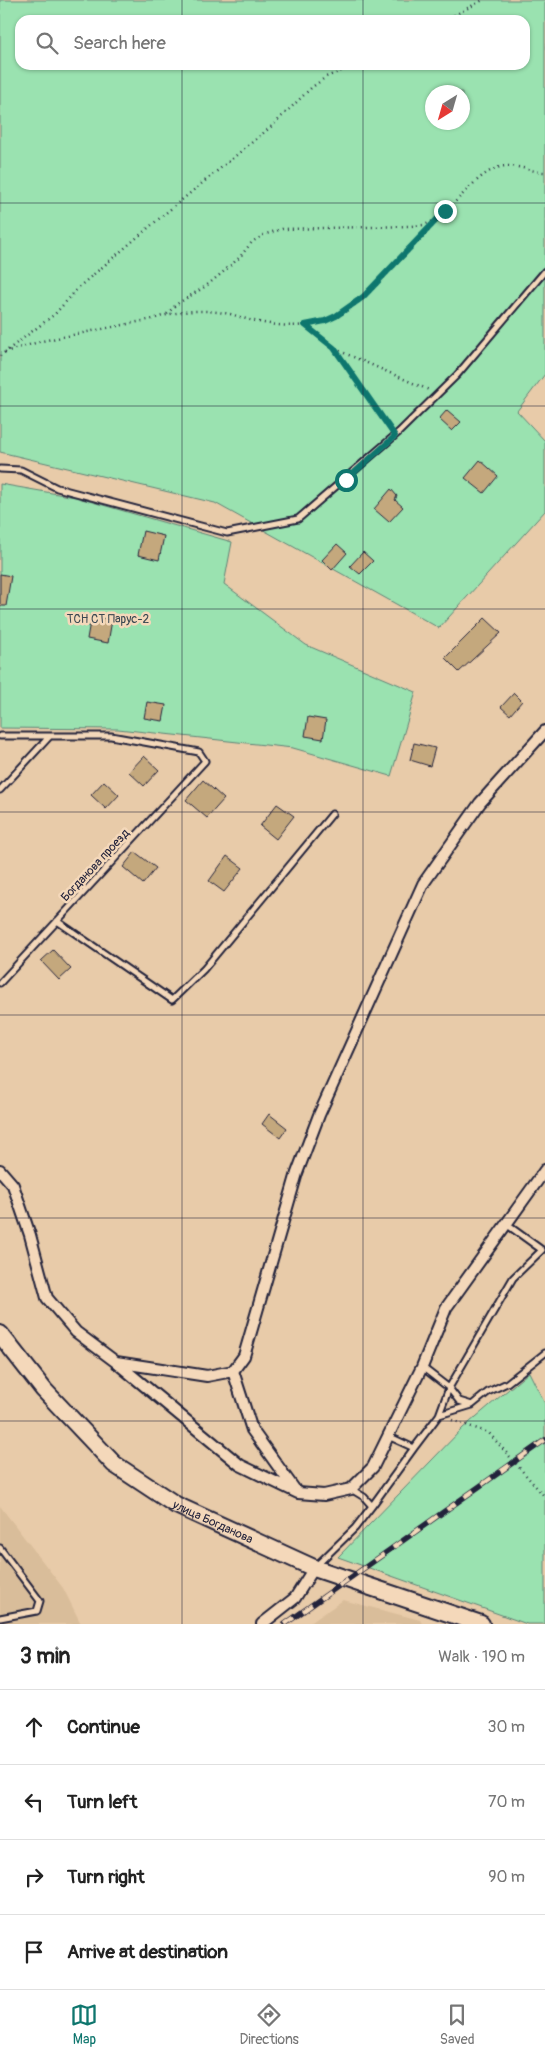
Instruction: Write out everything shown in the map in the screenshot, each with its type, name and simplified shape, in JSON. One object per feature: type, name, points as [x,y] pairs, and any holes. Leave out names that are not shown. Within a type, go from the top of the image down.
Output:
[{"type":"main road","name":"улица Богданова","points":[[0,1334],[44,1390],[114,1464],[176,1505],[314,1568],[481,1624]]},
{"type":"street","points":[[116,1362],[207,1376],[232,1371],[244,1356],[297,1173],[313,1132],[423,884],[480,803],[545,731]]},
{"type":"street","points":[[0,1170],[13,1185],[30,1234],[47,1298],[76,1332],[116,1362],[240,1465],[298,1493],[324,1495],[351,1489],[373,1467],[422,1367],[446,1308],[545,1170]]},
{"type":"street","points":[[232,1371],[252,1430],[298,1493]]},
{"type":"street","points":[[262,1624],[295,1598],[314,1568]]},
{"type":"lane","points":[[0,469],[21,470],[58,488],[227,534],[298,519],[395,436],[457,375],[545,271]]},
{"type":"lane","points":[[0,736],[50,736]]},
{"type":"lane","points":[[0,790],[50,736]]},
{"type":"lane","name":"Богданова проезд","points":[[0,983],[205,761],[199,752],[111,736],[50,736]]},
{"type":"lane","points":[[57,921],[172,1000],[204,969],[332,814]]},
{"type":"lane","points":[[314,1568],[355,1528],[439,1416],[448,1388],[513,1278],[544,1248],[506,1224]]},
{"type":"lane","points":[[439,1416],[472,1405],[488,1392],[506,1383],[545,1353]]},
{"type":"lane","points":[[422,1367],[448,1388],[459,1401],[472,1405]]},
{"type":"lane","points":[[387,1436],[414,1448]]},
{"type":"lane","points":[[351,1489],[364,1497],[372,1506]]},
{"type":"lane","points":[[0,1548],[40,1601],[37,1611],[0,1618]]},
{"type":"path","points":[[455,15],[484,0]]},
{"type":"path","points":[[0,356],[55,314],[80,286],[272,126],[311,88],[326,77],[344,70]]},
{"type":"path","points":[[4,352],[166,315],[200,312],[224,313],[261,322],[305,325],[325,321],[336,316],[363,297],[471,186],[494,169],[512,166],[530,171],[545,172]]},
{"type":"path","points":[[166,315],[177,304],[206,286],[222,273],[239,258],[252,242],[263,235],[282,229],[411,226],[424,225],[438,220]]},
{"type":"path","points":[[305,325],[334,348],[438,394]]},
{"type":"path","points":[[334,348],[395,436]]},
{"type":"path","points":[[439,1416],[489,1433],[545,1497]]},
{"type":"shaded area","points":[[0,1506],[63,1588],[81,1624],[0,1624]]},
{"type":"shaded area","points":[[343,1600],[420,1620],[422,1624],[309,1624]]},
{"type":"green space","points":[[0,0],[545,0],[545,374],[517,411],[545,441],[545,511],[439,628],[215,503],[0,452]]},
{"type":"green space","name":"ТСН СТ Парус-2","points":[[0,484],[75,497],[232,542],[224,584],[306,645],[416,692],[391,776],[293,748],[118,729],[0,728]]},
{"type":"green space","points":[[529,1372],[545,1404],[545,1624],[527,1624],[338,1557],[463,1428]]},
{"type":"building","points":[[447,410],[461,422],[452,431],[439,419]]},
{"type":"building","points":[[480,460],[498,476],[484,493],[465,478]]},
{"type":"building","points":[[391,489],[397,496],[395,500],[403,507],[389,522],[374,509]]},
{"type":"building","points":[[143,531],[164,536],[159,560],[138,555]]},
{"type":"building","points":[[337,544],[347,553],[332,570],[322,560]]},
{"type":"building","points":[[363,552],[373,561],[360,574],[350,566]]},
{"type":"building","points":[[0,574],[11,576],[6,606],[0,606]]},
{"type":"building","points":[[91,616],[112,620],[108,643],[87,639]]},
{"type":"building","points":[[485,618],[501,633],[459,672],[445,658]]},
{"type":"building","points":[[514,693],[522,701],[510,715],[501,707]]},
{"type":"building","points":[[147,702],[166,705],[163,721],[144,718]]},
{"type":"building","points":[[308,717],[326,720],[323,739],[305,736]]},
{"type":"building","points":[[414,743],[435,748],[430,766],[410,760]]},
{"type":"building","points":[[144,756],[159,770],[144,786],[129,772]]},
{"type":"building","points":[[203,780],[224,799],[207,818],[186,800]]},
{"type":"building","points":[[104,781],[119,795],[106,809],[91,795]]},
{"type":"building","points":[[277,804],[294,816],[276,839],[260,826]]},
{"type":"building","points":[[135,852],[156,868],[143,884],[123,867]]},
{"type":"building","points":[[227,856],[243,868],[224,892],[209,881]]},
{"type":"building","points":[[53,950],[71,969],[59,980],[41,961]]},
{"type":"building","points":[[269,1114],[287,1128],[280,1138],[262,1124]]},
{"type":"railway","points":[[285,1624],[545,1440]]},
{"type":"route","points":[[346,480],[395,436],[334,348],[305,325],[325,321],[336,316],[363,297],[445,211]]}]
